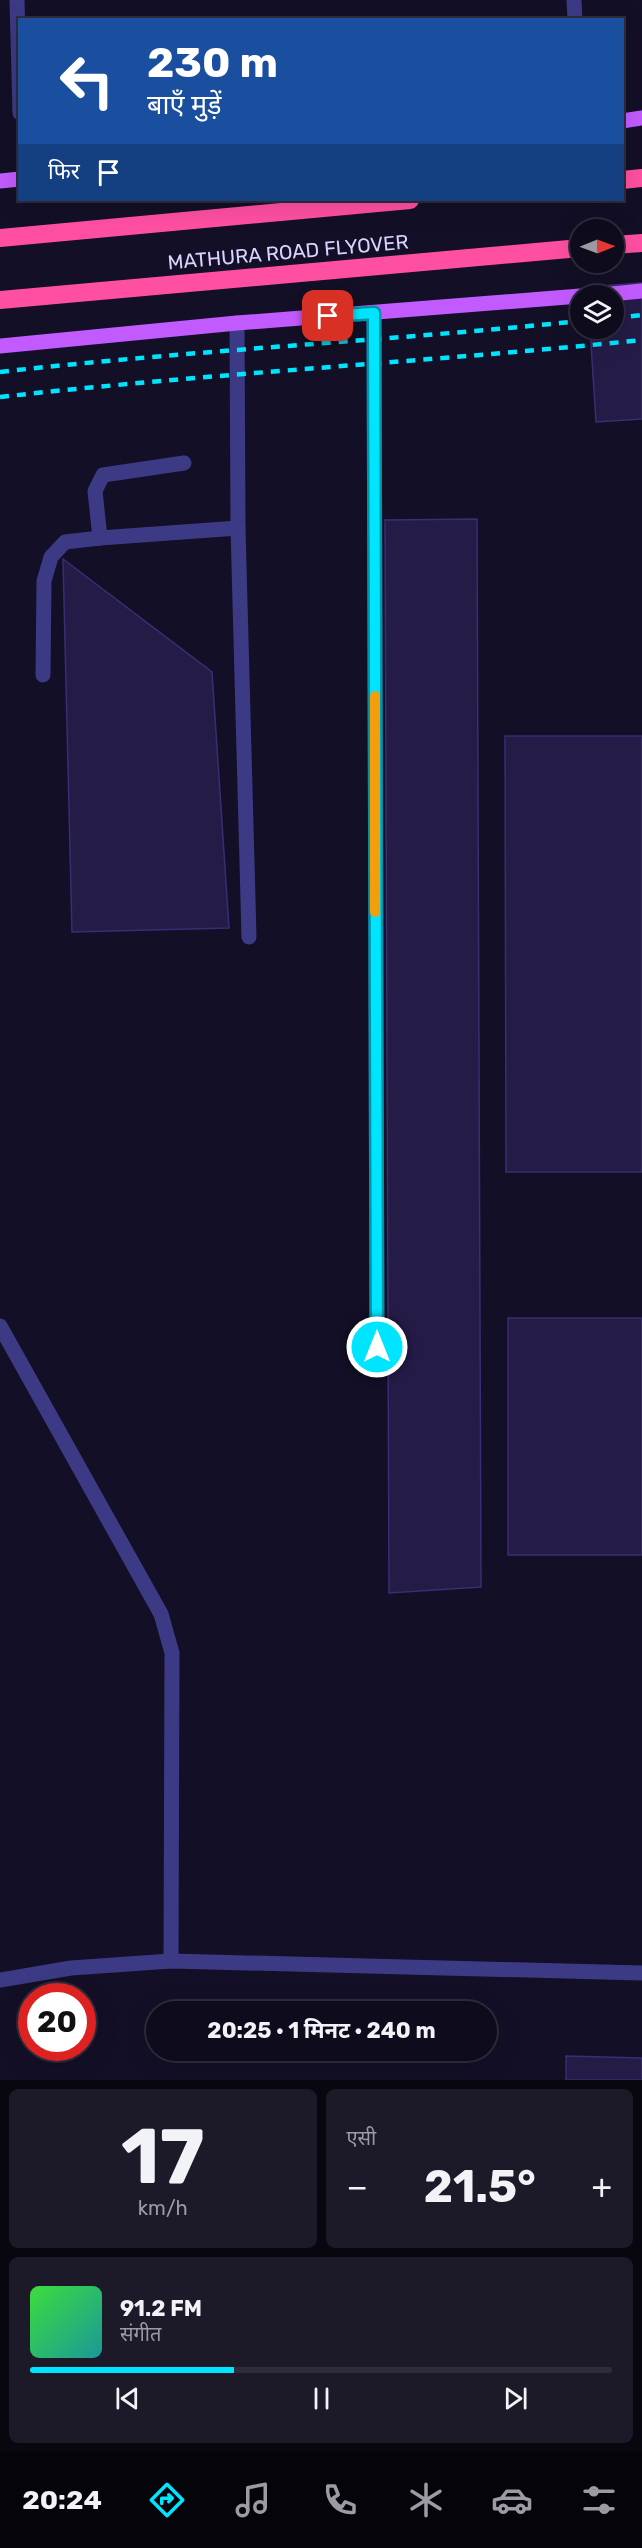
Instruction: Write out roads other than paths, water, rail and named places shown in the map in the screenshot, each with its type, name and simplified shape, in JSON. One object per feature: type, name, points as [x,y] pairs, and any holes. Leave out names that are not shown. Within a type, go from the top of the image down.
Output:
[{"type":"highway","points":[[624,180],[642,178]]},
{"type":"highway","name":"MATHURA ROAD FLYOVER","points":[[0,238],[399,201]]},
{"type":"highway","points":[[624,244],[642,243]]},
{"type":"highway","name":"MATHURA ROAD FLYOVER","points":[[0,300],[570,249]]},
{"type":"main road","points":[[624,120],[642,118]]},
{"type":"main road","points":[[0,181],[18,179]]},
{"type":"main road","points":[[624,293],[642,291]]},
{"type":"main road","points":[[0,346],[237,323],[570,297]]},
{"type":"street","points":[[17,0],[18,38]]},
{"type":"street","points":[[574,0],[575,18]]},
{"type":"street","points":[[374,313],[377,1347]]},
{"type":"street","points":[[237,323],[238,528],[249,937]]},
{"type":"street","points":[[100,538],[95,491],[103,475],[184,463]]},
{"type":"street","points":[[43,675],[44,581],[51,557],[64,542],[238,528]]},
{"type":"street","points":[[0,1326],[161,1614],[172,1653],[171,1961]]},
{"type":"street","points":[[0,1980],[71,1968],[171,1961],[642,1973]]},
{"type":"railway","points":[[624,317],[642,315]]},
{"type":"railway","points":[[0,372],[570,322]]},
{"type":"railway","points":[[0,397],[642,340]]}]
